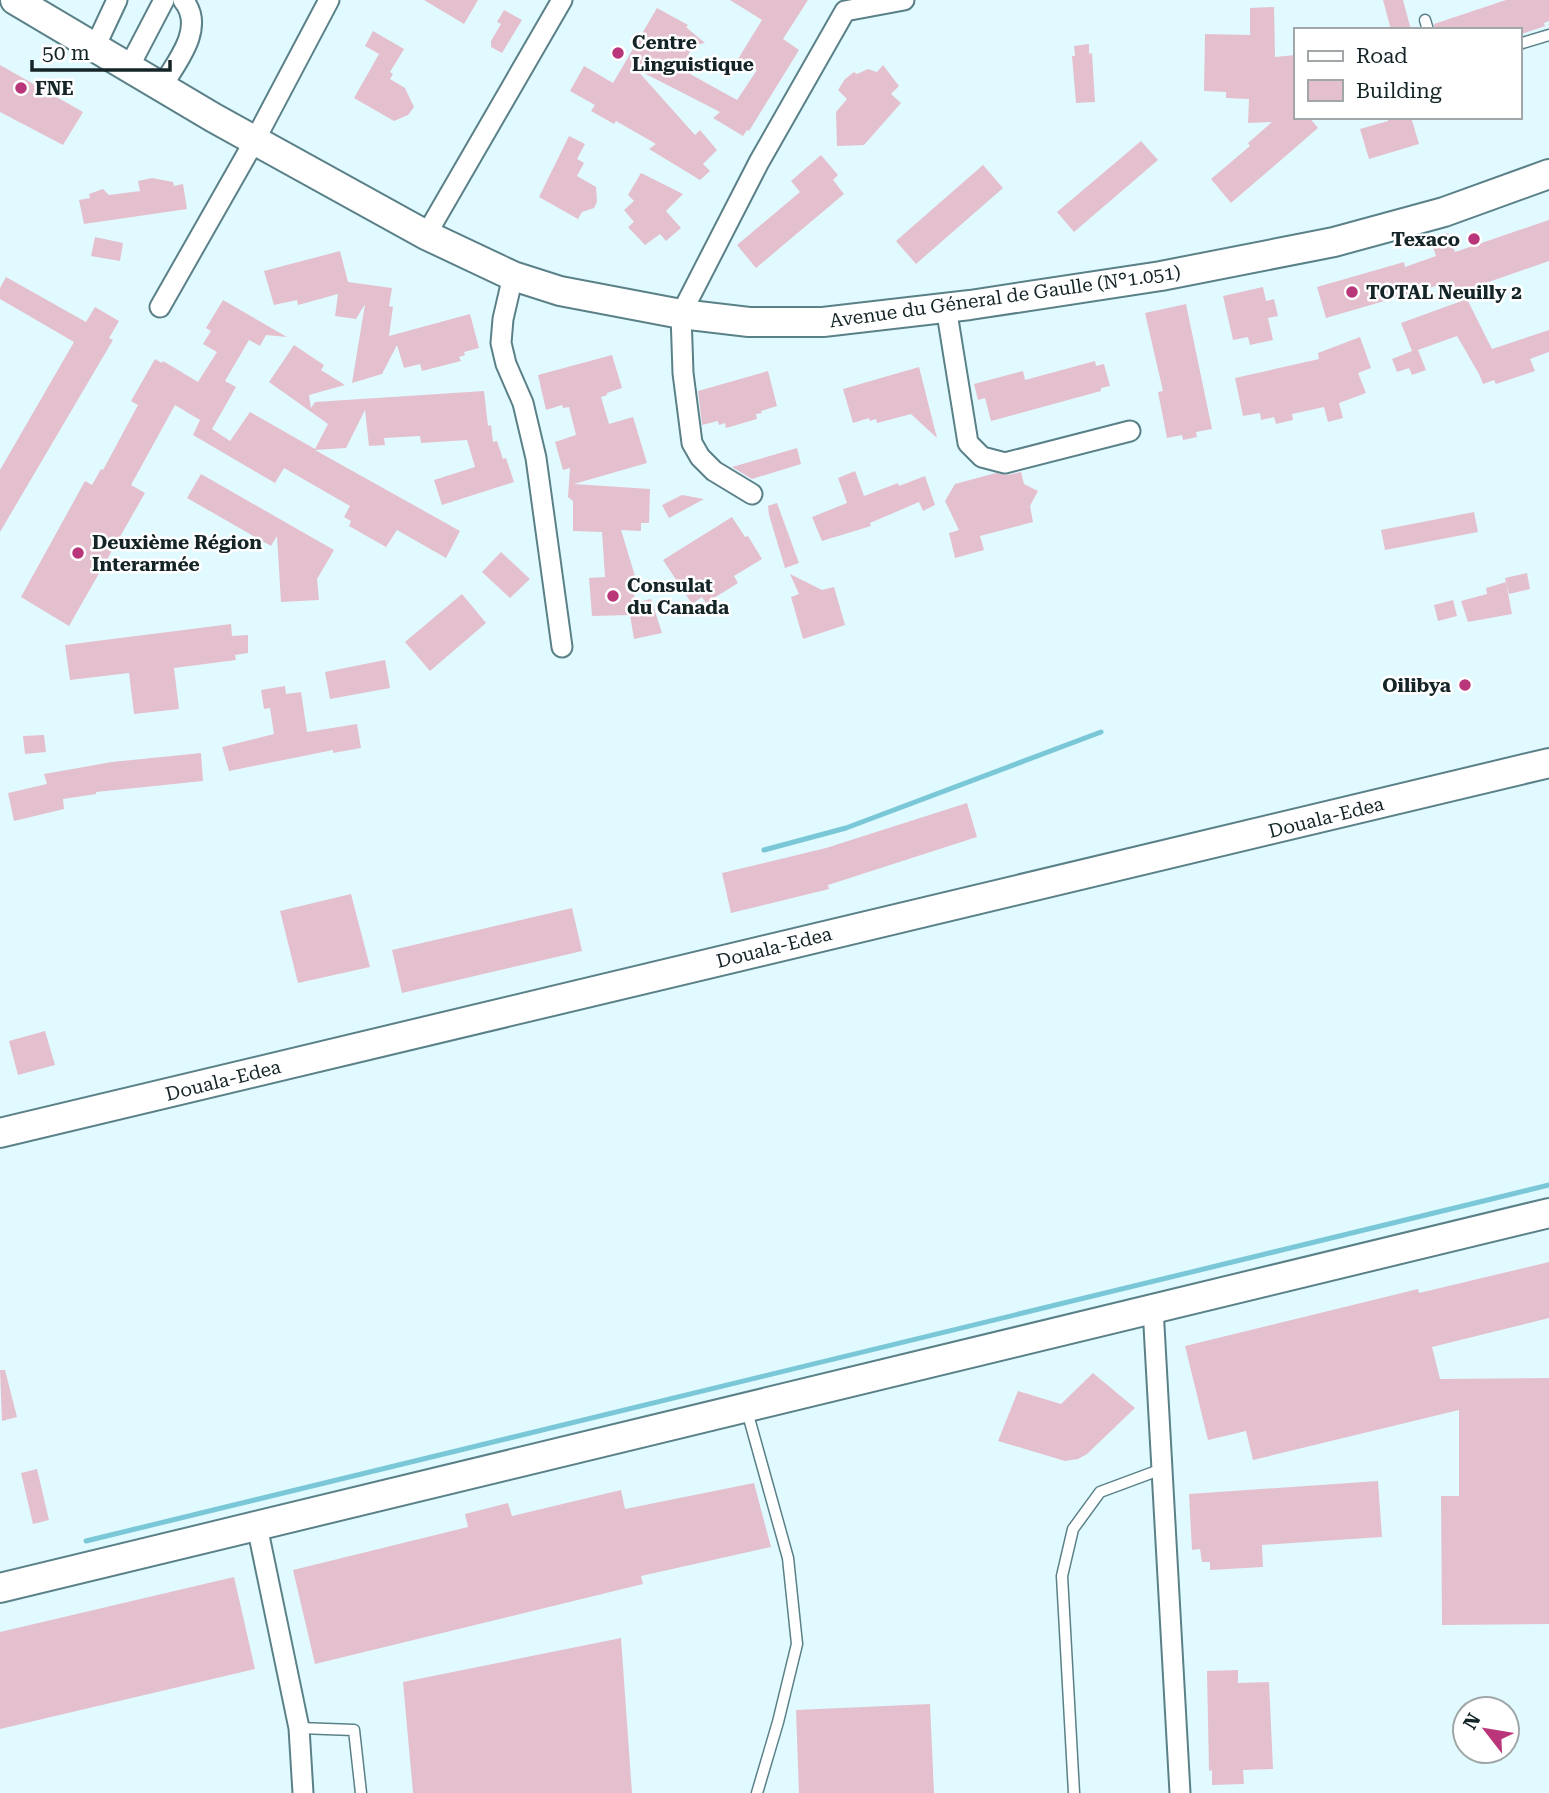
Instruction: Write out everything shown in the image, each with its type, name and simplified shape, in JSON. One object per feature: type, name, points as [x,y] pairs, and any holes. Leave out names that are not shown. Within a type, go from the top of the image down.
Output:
[{"type":"main road","name":"Avenue du Géneral de Gaulle (N°1.051)","points":[[15,0],[255,140],[426,235],[513,276],[560,291],[681,314],[749,322],[823,322],[1161,276],[1334,242],[1444,212],[1549,174]]},
{"type":"main road","name":"Douala-Edea","points":[[0,1133],[1549,763]]},
{"type":"main road","points":[[0,1588],[1549,1213]]},
{"type":"street","points":[[95,47],[117,0]]},
{"type":"street","points":[[129,67],[163,0]]},
{"type":"street","points":[[162,86],[183,53],[190,33],[192,17],[183,0]]},
{"type":"street","points":[[160,307],[255,140],[329,0]]},
{"type":"street","points":[[426,235],[562,0]]},
{"type":"street","points":[[752,494],[714,471],[700,457],[692,443],[683,373],[681,314],[759,162],[845,11],[904,0]]},
{"type":"street","points":[[513,276],[503,319],[502,343],[506,364],[523,403],[536,458],[562,647]]},
{"type":"street","points":[[946,307],[968,443],[982,457],[1005,463],[1130,431]]},
{"type":"street","points":[[1153,1308],[1180,1793]]},
{"type":"street","points":[[257,1526],[299,1728],[303,1793]]},
{"type":"lane","points":[[1521,43],[1549,35]]},
{"type":"lane","points":[[746,1407],[788,1558],[797,1644],[757,1793]]},
{"type":"lane","points":[[1073,1793],[1062,1576],[1073,1528],[1100,1492],[1162,1469]]},
{"type":"lane","points":[[299,1728],[354,1730],[361,1793]]},
{"type":"building","points":[[424,0],[478,0],[464,24]]},
{"type":"building","points":[[730,0],[808,0],[783,39],[799,50],[749,131],[743,136],[713,118],[720,112],[636,69],[695,135],[700,130],[717,150],[703,164],[710,171],[700,180],[649,149],[656,144],[616,121],[614,124],[591,111],[595,105],[570,91],[584,66],[613,83],[657,8],[688,25],[686,27],[705,43],[694,45],[681,67],[737,100],[757,70],[738,59],[762,20]]},
{"type":"building","points":[[1383,0],[1403,0],[1410,28],[1390,28]]},
{"type":"building","points":[[1506,0],[1549,0],[1549,21],[1544,23],[1545,26],[1521,34],[1521,28],[1435,28],[1434,24]]},
{"type":"building","points":[[1274,7],[1275,57],[1294,55],[1294,119],[1311,119],[1318,128],[1231,203],[1211,179],[1250,146],[1248,143],[1272,122],[1248,123],[1249,99],[1226,98],[1226,92],[1204,91],[1205,34],[1250,35],[1250,8]]},
{"type":"building","points":[[504,10],[522,20],[502,53],[491,47],[491,41],[501,24],[497,22]]},
{"type":"building","points":[[373,31],[404,49],[390,72],[393,74],[390,79],[405,88],[414,107],[408,115],[394,121],[354,98],[379,54],[365,46]]},
{"type":"building","points":[[1089,44],[1095,102],[1076,103],[1072,56],[1075,56],[1074,46]]},
{"type":"building","name":"FNE","points":[[0,65],[83,112],[63,145],[0,112]]},
{"type":"building","points":[[883,65],[899,86],[891,94],[901,103],[864,145],[837,146],[836,112],[847,99],[838,90],[854,72],[857,74],[868,69],[877,72]]},
{"type":"building","points":[[1412,119],[1419,144],[1369,159],[1360,129],[1388,121]]},
{"type":"building","points":[[569,136],[585,144],[577,159],[584,163],[577,176],[596,187],[597,202],[594,208],[582,212],[578,219],[539,197]]},
{"type":"building","points":[[1141,141],[1158,160],[1074,232],[1057,212]]},
{"type":"building","points":[[821,155],[838,175],[833,180],[844,194],[756,268],[737,245],[800,192],[791,181]]},
{"type":"building","points":[[983,165],[1003,188],[916,264],[896,241]]},
{"type":"building","points":[[641,173],[683,194],[666,211],[681,228],[666,241],[660,234],[645,245],[628,227],[634,222],[624,210],[634,201],[628,195]]},
{"type":"building","points":[[152,178],[173,182],[174,186],[183,184],[187,209],[84,224],[79,200],[90,198],[89,194],[103,189],[109,195],[140,191],[138,181]]},
{"type":"building","points":[[1549,220],[1549,261],[1457,293],[1453,281],[1326,318],[1317,287],[1404,262],[1405,267],[1436,256],[1430,239],[1448,233],[1455,252]]},
{"type":"building","points":[[95,237],[123,243],[120,261],[91,256]]},
{"type":"building","points":[[340,251],[348,282],[392,288],[389,306],[393,307],[389,336],[470,314],[479,348],[464,352],[465,355],[459,357],[461,361],[422,371],[420,364],[404,368],[397,345],[382,374],[352,383],[365,304],[356,319],[335,316],[338,294],[298,305],[297,300],[274,305],[264,271]]},
{"type":"building","points":[[6,277],[86,322],[95,307],[119,321],[109,338],[113,340],[0,532],[0,470],[74,342],[0,299],[0,288]]},
{"type":"building","points":[[1263,287],[1266,301],[1274,299],[1278,316],[1268,318],[1273,340],[1250,345],[1248,337],[1233,340],[1223,296]]},
{"type":"building","points":[[1467,299],[1492,349],[1549,330],[1549,352],[1530,359],[1535,371],[1496,384],[1494,380],[1483,384],[1457,336],[1418,350],[1426,370],[1412,375],[1409,368],[1397,372],[1392,359],[1412,351],[1401,323]]},
{"type":"building","points":[[223,300],[287,337],[266,335],[260,346],[249,340],[225,381],[236,387],[212,429],[230,441],[250,412],[315,449],[328,424],[269,382],[294,345],[324,365],[321,370],[345,385],[309,395],[311,408],[315,402],[484,391],[488,426],[491,425],[493,442],[497,441],[503,459],[506,458],[514,482],[442,505],[434,480],[475,467],[467,440],[421,443],[420,436],[384,438],[385,445],[369,446],[365,410],[346,448],[315,450],[460,531],[446,558],[397,530],[386,547],[349,526],[351,521],[344,517],[350,506],[284,468],[275,483],[193,435],[200,420],[175,405],[131,485],[145,493],[69,626],[21,597],[85,481],[92,485],[101,469],[103,470],[138,405],[131,401],[155,359],[198,382],[217,352],[203,344],[211,331],[206,328]]},
{"type":"building","points":[[1186,304],[1212,429],[1196,432],[1197,437],[1183,440],[1182,435],[1167,438],[1158,392],[1163,391],[1145,313]]},
{"type":"building","points":[[1360,337],[1371,368],[1358,373],[1366,393],[1339,403],[1343,418],[1328,422],[1324,407],[1292,414],[1293,420],[1276,424],[1274,417],[1261,420],[1260,413],[1243,416],[1235,378],[1319,359],[1318,353]]},
{"type":"building","points":[[612,355],[622,388],[601,397],[609,424],[633,417],[647,463],[574,484],[650,489],[649,523],[641,523],[641,531],[621,530],[635,576],[634,603],[651,599],[662,633],[634,639],[630,615],[592,616],[589,578],[605,577],[602,532],[573,531],[573,501],[568,497],[570,468],[563,470],[555,442],[576,435],[569,407],[563,408],[562,405],[546,410],[538,375]]},
{"type":"building","points":[[1095,361],[1096,366],[1104,364],[1110,386],[1101,388],[1101,391],[991,421],[985,398],[978,400],[974,384],[1023,371],[1025,380]]},
{"type":"building","points":[[919,367],[937,438],[911,414],[877,423],[876,419],[870,421],[869,418],[853,423],[843,389]]},
{"type":"building","points":[[768,371],[777,406],[756,414],[757,419],[726,428],[725,423],[719,425],[718,421],[702,425],[698,391]]},
{"type":"building","points":[[797,448],[801,464],[752,479],[732,467]]},
{"type":"building","points":[[855,471],[864,496],[925,476],[935,505],[923,511],[919,502],[870,523],[871,526],[822,541],[812,517],[847,503],[838,478]]},
{"type":"building","points":[[1021,472],[1024,484],[1038,491],[1030,506],[1033,522],[980,536],[984,550],[955,558],[949,533],[959,530],[945,501],[955,484],[996,473],[1007,475]]},
{"type":"building","points":[[201,474],[334,550],[317,579],[319,600],[281,602],[277,536],[271,546],[187,498]]},
{"type":"building","points":[[682,495],[704,499],[669,518],[662,505]]},
{"type":"building","points":[[777,503],[799,563],[785,568],[769,515],[768,506]]},
{"type":"building","points":[[1474,512],[1478,532],[1385,550],[1381,530]]},
{"type":"building","points":[[732,517],[762,559],[734,576],[738,583],[706,603],[702,597],[692,604],[663,560]]},
{"type":"building","points":[[501,552],[530,579],[510,598],[482,572]]},
{"type":"building","points":[[1527,573],[1530,589],[1509,594],[1505,578]]},
{"type":"building","points":[[790,574],[822,590],[834,587],[845,625],[803,639],[791,597],[799,594]]},
{"type":"building","points":[[1506,582],[1512,614],[1468,622],[1461,601],[1487,594],[1486,588]]},
{"type":"building","points":[[462,594],[486,623],[430,671],[405,642]]},
{"type":"building","points":[[1453,600],[1457,616],[1438,621],[1434,605]]},
{"type":"building","points":[[231,624],[232,636],[248,635],[248,653],[235,655],[236,660],[174,668],[179,709],[134,714],[129,673],[70,680],[65,645]]},
{"type":"building","points":[[385,660],[390,688],[330,699],[325,672]]},
{"type":"building","points":[[285,686],[286,694],[301,692],[307,732],[357,724],[361,748],[333,753],[333,750],[229,771],[222,747],[274,734],[270,708],[264,709],[261,690]]},
{"type":"building","points":[[44,735],[46,752],[25,754],[23,736]]},
{"type":"building","points":[[201,753],[203,781],[96,792],[63,799],[64,809],[14,821],[8,793],[47,784],[44,774],[112,762]]},
{"type":"building","points":[[967,803],[977,837],[828,885],[829,889],[731,913],[722,873],[826,848]]},
{"type":"building","points":[[351,894],[370,967],[298,983],[280,911]]},
{"type":"building","points":[[572,908],[582,951],[402,993],[392,950]]},
{"type":"building","points":[[45,1031],[55,1065],[18,1075],[9,1041]]},
{"type":"building","points":[[1549,1262],[1549,1318],[1432,1347],[1440,1379],[1549,1378],[1549,1624],[1442,1625],[1441,1496],[1459,1496],[1459,1410],[1253,1460],[1246,1431],[1208,1440],[1185,1346],[1418,1289],[1419,1293]]},
{"type":"building","points":[[0,1370],[5,1370],[17,1417],[2,1421]]},
{"type":"building","points":[[1093,1373],[1135,1408],[1087,1454],[1065,1461],[998,1441],[1018,1391],[1061,1404]]},
{"type":"building","points":[[37,1469],[49,1520],[33,1524],[21,1473]]},
{"type":"building","points":[[1378,1481],[1382,1537],[1262,1545],[1263,1567],[1210,1570],[1210,1562],[1202,1562],[1200,1549],[1192,1550],[1189,1494]]},
{"type":"building","points":[[754,1483],[771,1547],[641,1576],[643,1584],[315,1664],[293,1570],[468,1527],[465,1514],[508,1503],[512,1516],[621,1490],[625,1509]]},
{"type":"building","points":[[234,1577],[255,1669],[0,1729],[0,1632]]},
{"type":"building","points":[[621,1638],[632,1793],[413,1793],[403,1682]]},
{"type":"building","points":[[1238,1670],[1238,1683],[1269,1682],[1273,1769],[1243,1770],[1244,1784],[1212,1785],[1212,1770],[1209,1771],[1207,1671]]},
{"type":"building","points":[[930,1704],[934,1793],[799,1793],[796,1710]]},
{"type":"waterway","points":[[764,850],[846,828],[1101,732]]},
{"type":"waterway","points":[[86,1541],[1549,1185]]},
{"type":"place","name":"Centre Linguistique","points":[[618,53]]},
{"type":"place","name":"FNE","points":[[21,88]]},
{"type":"place","name":"Texaco","points":[[1474,239]]},
{"type":"place","name":"TOTAL Neuilly 2","points":[[1352,292]]},
{"type":"place","name":"Deuxième Région Interarmée","points":[[78,553]]},
{"type":"place","name":"Consulat du Canada","points":[[613,596]]},
{"type":"place","name":"Oilibya","points":[[1465,685]]}]
